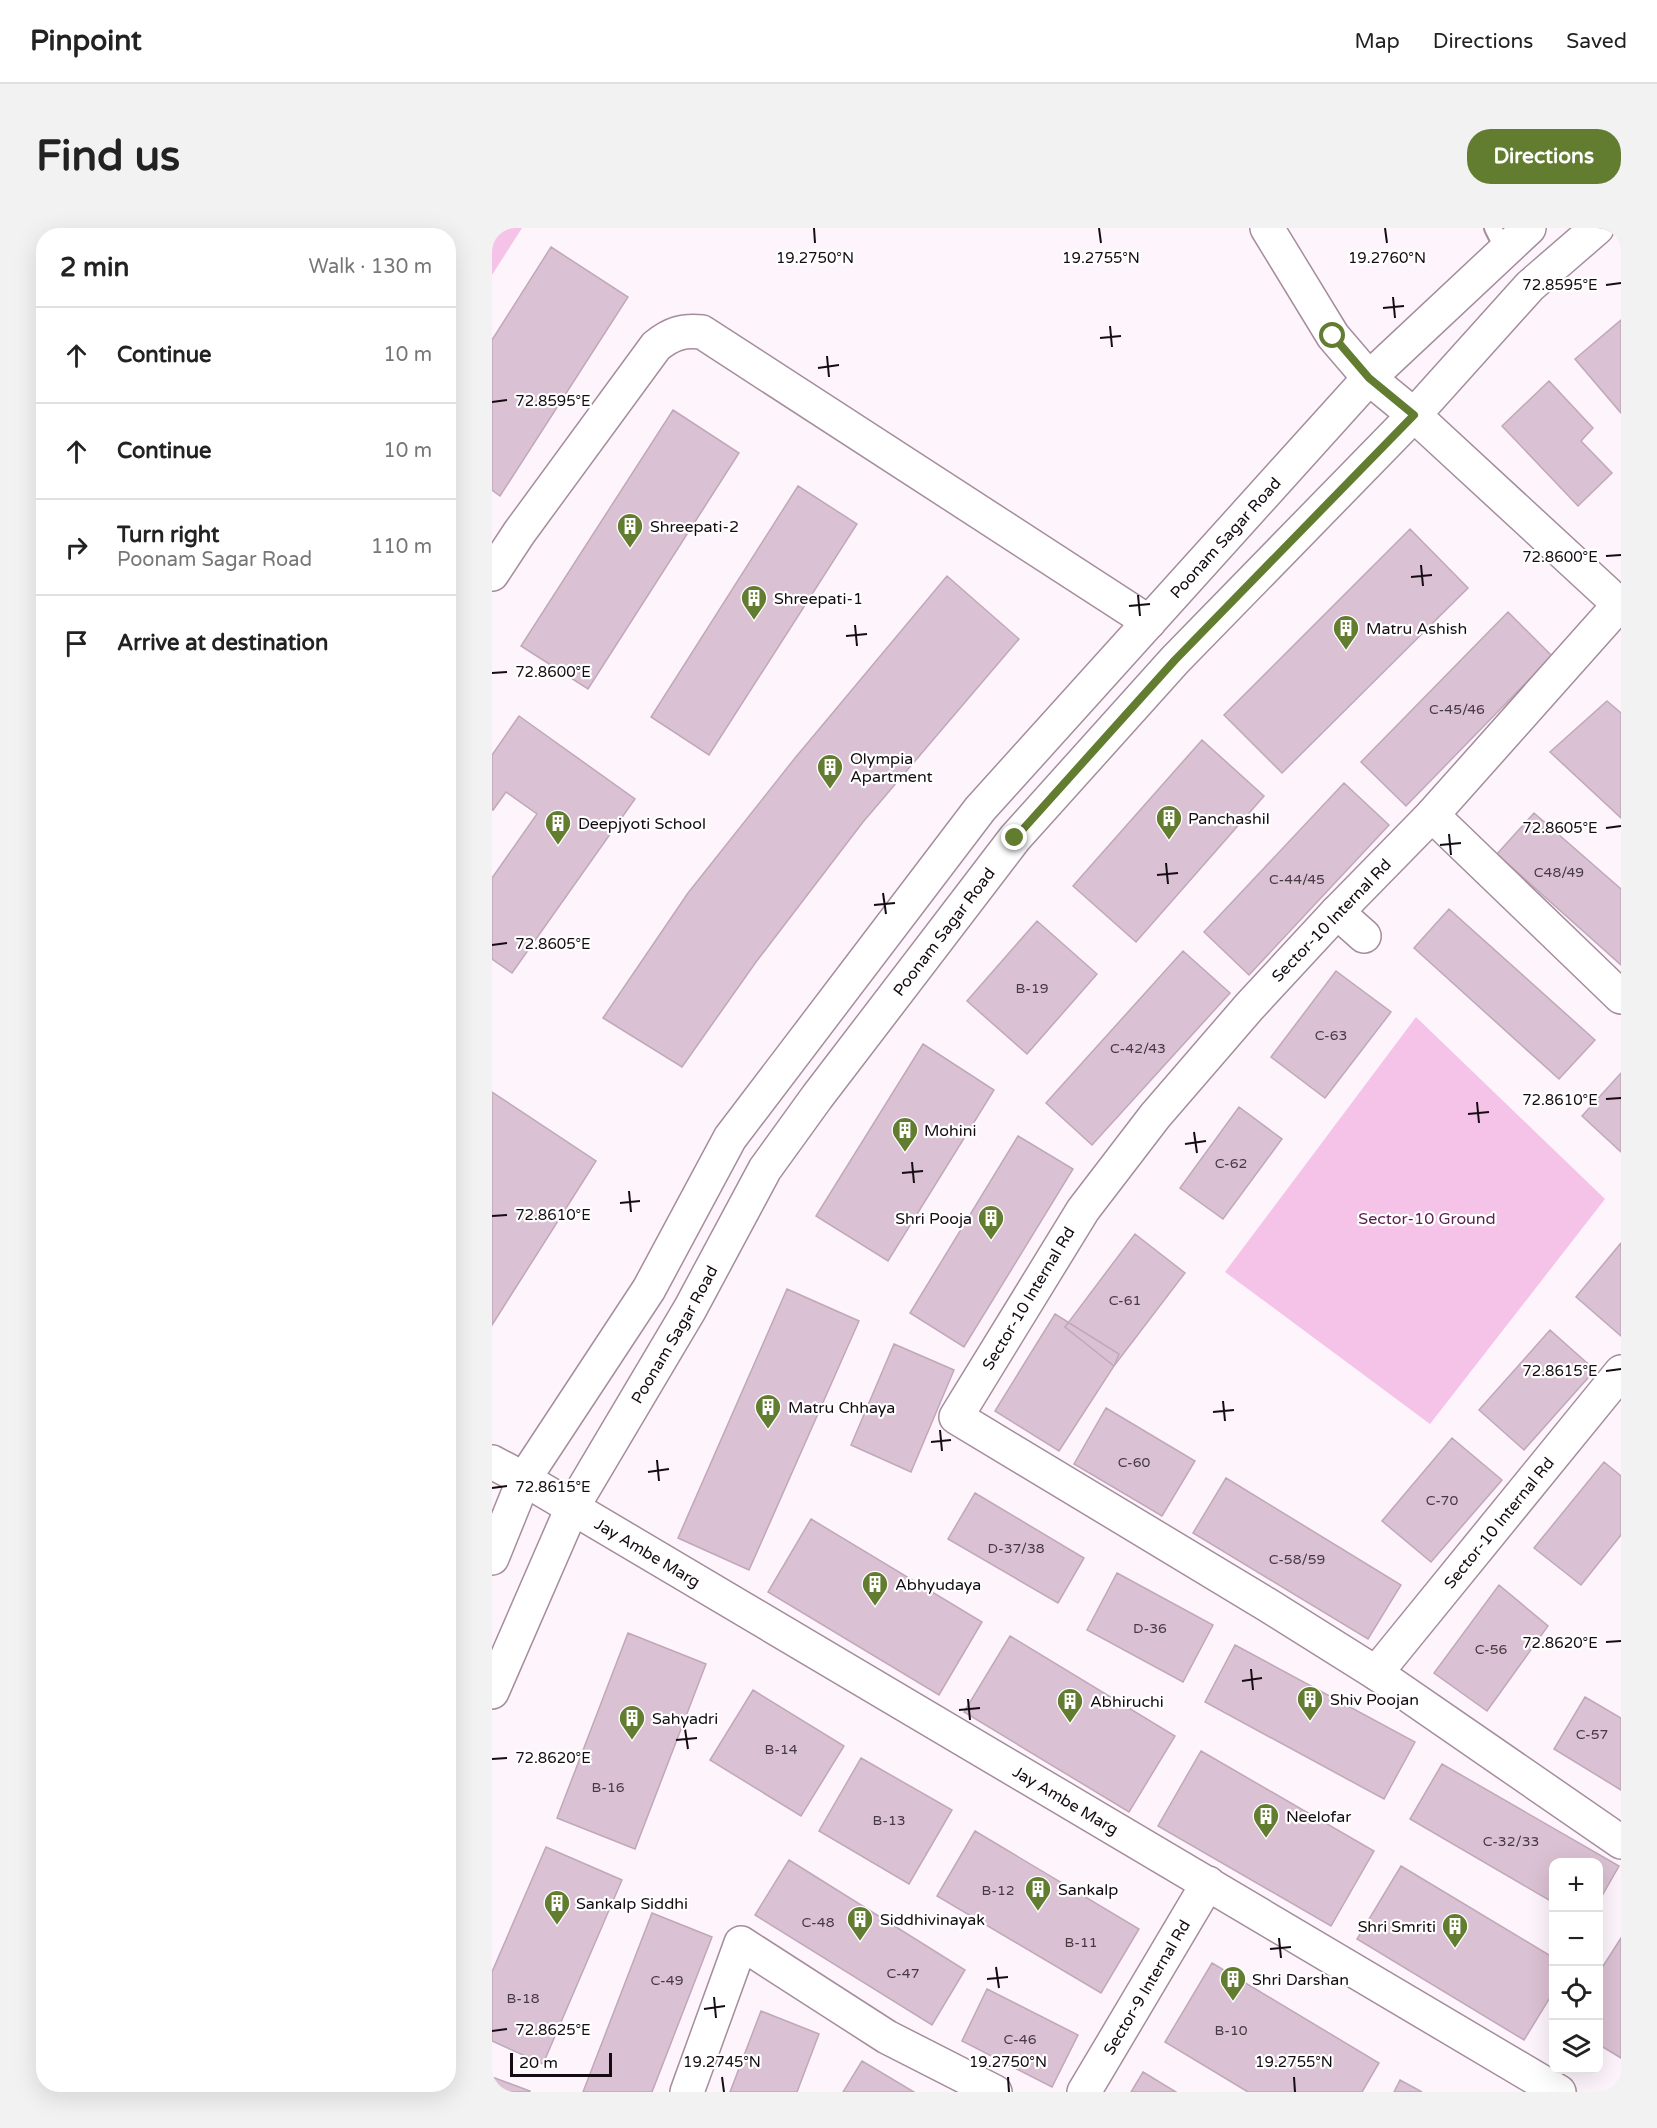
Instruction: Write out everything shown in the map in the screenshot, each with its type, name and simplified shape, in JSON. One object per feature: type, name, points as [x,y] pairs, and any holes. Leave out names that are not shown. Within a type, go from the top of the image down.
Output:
[{"type":"street","points":[[1268,228],[1333,336],[1369,378],[1414,415],[1620,606]]},
{"type":"street","name":"Poonam Sagar Road","points":[[492,1558],[524,1479],[649,1289],[730,1138],[980,809],[1369,378],[1499,239],[1529,228]]},
{"type":"street","name":"Poonam Sagar Road","points":[[492,1692],[572,1508],[690,1309],[765,1169],[1015,838],[1175,660],[1414,415],[1530,286],[1597,228]]},
{"type":"street","points":[[492,574],[519,533],[656,346],[669,336],[685,331],[702,332],[1149,622]]},
{"type":"street","name":"Sector-10 Internal Rd","points":[[1620,606],[1432,815],[1249,1006],[1155,1116],[1083,1210],[956,1418],[1266,1604],[1376,1673],[1621,1842]]},
{"type":"street","points":[[1432,815],[1621,997]]},
{"type":"street","points":[[1337,912],[1364,936]]},
{"type":"street","name":"Sector-10 Internal Rd","points":[[1376,1673],[1621,1372]]},
{"type":"street","name":"Jay Ambe Marg","points":[[492,1462],[1559,2092]]},
{"type":"street","name":"Sector-9 Internal Rd","points":[[1084,2092],[1208,1883]]},
{"type":"street","points":[[687,2092],[741,1943],[887,2037],[995,2092]]},
{"type":"green space","points":[[492,228],[522,228],[492,275]]},
{"type":"green space","name":"Sector-10 Ground","points":[[1416,1017],[1605,1199],[1430,1424],[1225,1272]]},
{"type":"building","points":[[551,247],[628,297],[500,496],[492,490],[492,340]]},
{"type":"building","points":[[1621,320],[1621,413],[1575,359]]},
{"type":"building","points":[[1549,381],[1593,428],[1581,441],[1612,473],[1578,506],[1502,426]]},
{"type":"building","name":"Shreepati-2","points":[[673,410],[739,453],[588,689],[521,646]]},
{"type":"building","name":"Shreepati-1","points":[[798,486],[857,524],[709,755],[651,717]]},
{"type":"building","name":"Matru Ashish","points":[[1410,529],[1468,588],[1282,773],[1224,715]]},
{"type":"building","name":"Olympia Apartment","points":[[947,576],[1019,639],[863,822],[756,962],[682,1067],[603,1018],[688,893],[795,758]]},
{"type":"building","points":[[1508,612],[1552,656],[1406,806],[1361,762]]},
{"type":"building","points":[[1607,701],[1621,713],[1621,818],[1550,752]]},
{"type":"building","name":"Deepjyoti School","points":[[519,716],[635,799],[512,973],[492,959],[492,878],[537,814],[506,792],[492,809],[492,755]]},
{"type":"building","name":"Panchashil","points":[[1202,740],[1264,796],[1136,942],[1073,886]]},
{"type":"building","points":[[1344,783],[1389,825],[1249,975],[1204,932]]},
{"type":"building","points":[[1534,813],[1621,889],[1621,965],[1497,854]]},
{"type":"building","points":[[1449,909],[1595,1040],[1559,1079],[1414,948]]},
{"type":"building","points":[[1037,921],[1097,974],[1027,1054],[967,1001]]},
{"type":"building","points":[[1183,951],[1230,993],[1092,1145],[1046,1103]]},
{"type":"building","points":[[1336,971],[1391,1012],[1325,1098],[1271,1057]]},
{"type":"building","name":"Mohini","points":[[923,1044],[994,1090],[888,1261],[816,1216]]},
{"type":"building","points":[[1621,1073],[1621,1152],[1582,1116]]},
{"type":"building","points":[[492,1092],[596,1161],[492,1325]]},
{"type":"building","points":[[1239,1107],[1282,1139],[1223,1219],[1180,1188]]},
{"type":"building","name":"Shri Pooja","points":[[1018,1136],[1073,1169],[964,1347],[910,1313]]},
{"type":"building","points":[[1135,1234],[1185,1273],[1114,1366],[1065,1327]]},
{"type":"building","points":[[1621,1243],[1621,1336],[1576,1297]]},
{"type":"building","name":"Matru Chhaya","points":[[787,1289],[859,1321],[749,1570],[678,1538]]},
{"type":"building","points":[[1055,1314],[1119,1354],[1114,1366],[1059,1451],[995,1411]]},
{"type":"building","points":[[1550,1330],[1595,1370],[1524,1450],[1479,1410]]},
{"type":"building","points":[[894,1344],[954,1370],[911,1472],[851,1445]]},
{"type":"building","name":"C-60","points":[[1106,1408],[1195,1461],[1162,1516],[1074,1464]]},
{"type":"building","points":[[1452,1438],[1502,1480],[1431,1562],[1382,1521]]},
{"type":"building","points":[[1604,1462],[1621,1476],[1621,1535],[1581,1585],[1534,1548]]},
{"type":"building","points":[[1226,1478],[1401,1585],[1368,1639],[1193,1533]]},
{"type":"building","points":[[975,1493],[1084,1558],[1058,1603],[948,1539]]},
{"type":"building","name":"Abhyudaya","points":[[811,1519],[982,1622],[939,1695],[768,1592]]},
{"type":"building","points":[[1117,1573],[1213,1625],[1183,1682],[1087,1630]]},
{"type":"building","points":[[1499,1585],[1548,1626],[1487,1711],[1434,1673]]},
{"type":"building","name":"Sahyadri","points":[[628,1633],[706,1664],[635,1849],[557,1818]]},
{"type":"building","name":"Abhiruchi","points":[[1010,1636],[1175,1736],[1129,1812],[964,1712]]},
{"type":"building","name":"Shiv Poojan","points":[[1235,1645],[1415,1742],[1384,1799],[1205,1702]]},
{"type":"building","points":[[753,1690],[844,1746],[801,1816],[710,1760]]},
{"type":"building","name":"C-57","points":[[1585,1697],[1621,1718],[1621,1790],[1554,1749]]},
{"type":"building","name":"Neelofar","points":[[1201,1751],[1374,1851],[1331,1926],[1158,1826]]},
{"type":"building","points":[[861,1758],[952,1810],[909,1884],[819,1831]]},
{"type":"building","points":[[1442,1764],[1619,1866],[1603,1894],[1603,1858],[1549,1858],[1549,1900],[1410,1819]]},
{"type":"building","name":"Sankalp","points":[[975,1831],[1139,1929],[1101,1993],[937,1896]]},
{"type":"building","name":"Sankalp Siddhi","points":[[546,1847],[622,1880],[543,2064],[492,2041],[492,1972]]},
{"type":"building","name":"Siddhivinayak","points":[[789,1860],[965,1970],[932,2025],[755,1915]]},
{"type":"building","name":"Shri Smriti","points":[[1401,1866],[1549,1955],[1549,1999],[1524,2040],[1357,1939]]},
{"type":"building","points":[[652,1913],[712,1937],[652,2092],[583,2092]]},
{"type":"building","points":[[1621,1938],[1621,2058],[1603,2047],[1603,1966]]},
{"type":"building","name":"Shri Darshan","points":[[1212,1963],[1379,2063],[1362,2092],[1248,2092],[1165,2042]]},
{"type":"building","points":[[987,1989],[1078,2035],[1052,2087],[962,2041]]},
{"type":"building","points":[[761,2011],[819,2034],[797,2092],[730,2092]]},
{"type":"building","points":[[862,2061],[914,2092],[843,2092]]},
{"type":"building","points":[[1143,2072],[1176,2092],[1131,2092]]},
{"type":"building","points":[[492,2077],[530,2091],[530,2092],[492,2092]]},
{"type":"building","points":[[1400,2080],[1422,2092],[1394,2092]]},
{"type":"place","name":"Shreepati-2","points":[[630,549]]},
{"type":"place","name":"Shreepati-1","points":[[754,621]]},
{"type":"place","name":"Matru Ashish","points":[[1346,651]]},
{"type":"place","name":"Olympia Apartment","points":[[830,790]]},
{"type":"place","name":"Panchashil","points":[[1169,841]]},
{"type":"place","name":"Deepjyoti School","points":[[558,846]]},
{"type":"place","name":"Mohini","points":[[905,1153]]},
{"type":"place","name":"Shri Pooja","points":[[991,1241]]},
{"type":"place","name":"Matru Chhaya","points":[[768,1430]]},
{"type":"place","name":"Abhyudaya","points":[[875,1607]]},
{"type":"place","name":"Shiv Poojan","points":[[1310,1722]]},
{"type":"place","name":"Abhiruchi","points":[[1070,1724]]},
{"type":"place","name":"Sahyadri","points":[[632,1741]]},
{"type":"place","name":"Neelofar","points":[[1266,1839]]},
{"type":"place","name":"Sankalp","points":[[1038,1912]]},
{"type":"place","name":"Sankalp Siddhi","points":[[557,1926]]},
{"type":"place","name":"Siddhivinayak","points":[[860,1942]]},
{"type":"place","name":"Shri Smriti","points":[[1455,1949]]},
{"type":"place","name":"Shri Darshan","points":[[1233,2002]]},
{"type":"route","points":[[1015,838],[1175,660],[1414,415],[1369,378],[1333,336]]}]
